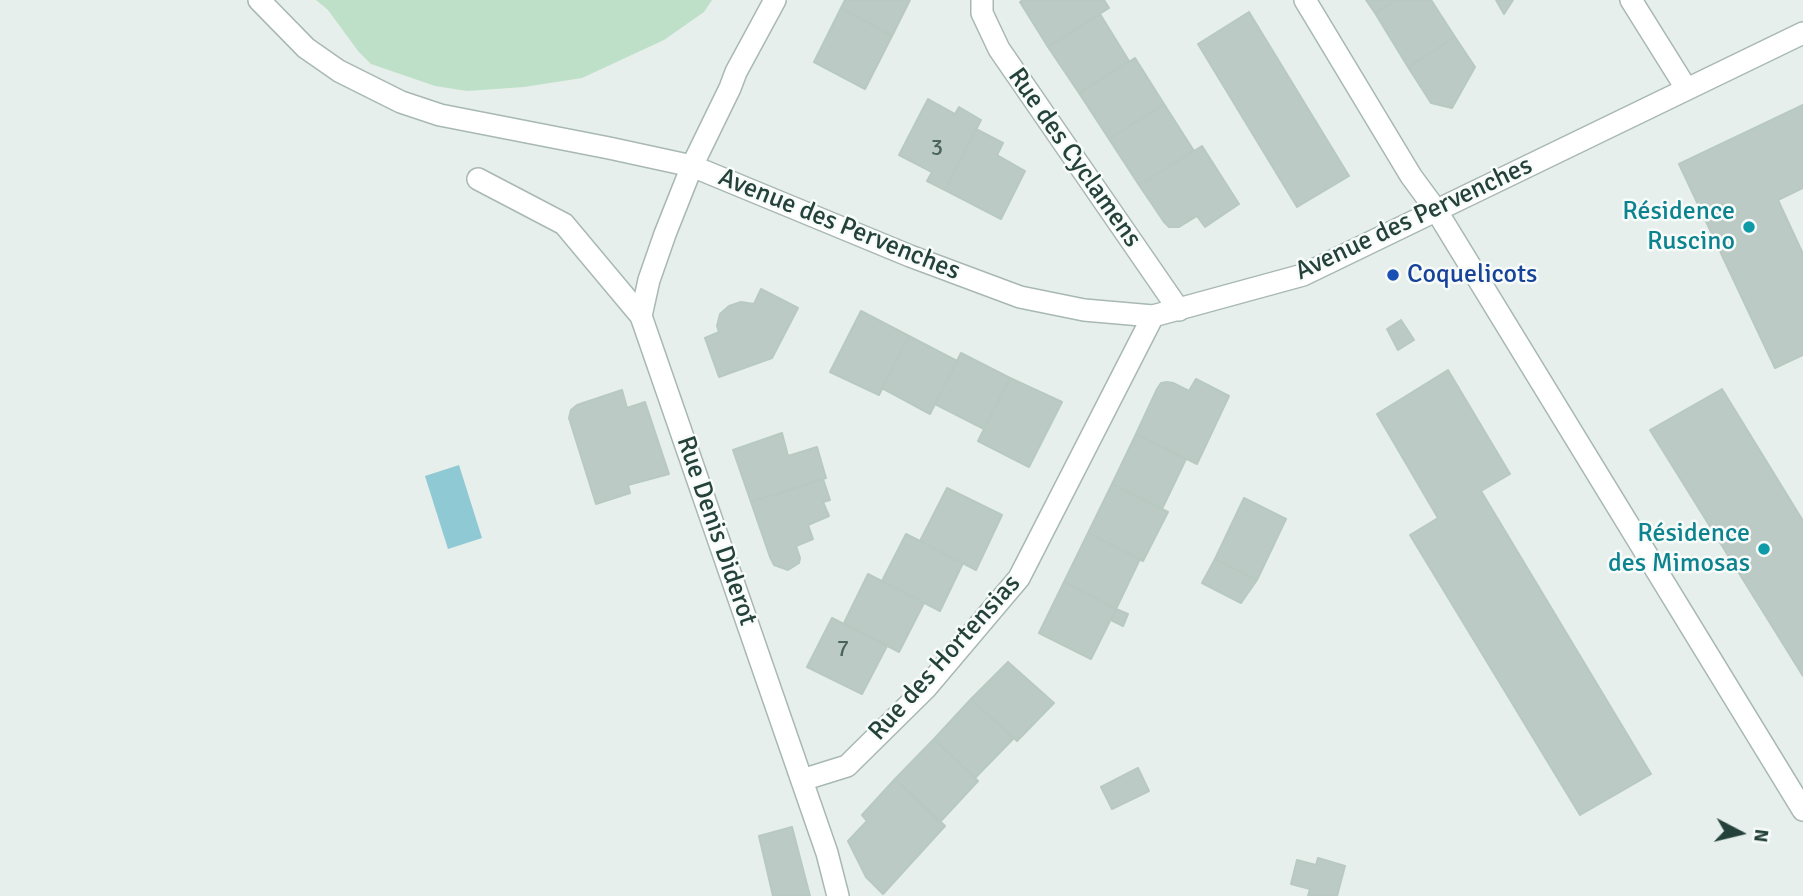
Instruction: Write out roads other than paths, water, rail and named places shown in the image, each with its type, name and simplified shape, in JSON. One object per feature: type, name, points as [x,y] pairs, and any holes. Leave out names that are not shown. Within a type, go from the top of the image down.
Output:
[{"type":"street","name":"Avenue des Pervenches","points":[[258,0],[306,48],[339,71],[401,102],[440,115],[692,166],[910,256],[1020,297],[1084,310],[1153,316],[1303,275],[1803,33]]},
{"type":"street","points":[[641,316],[653,269],[692,166],[736,72],[775,0]]},
{"type":"street","name":"Rue des Cyclamens","points":[[982,0],[982,12],[999,49],[1179,310]]},
{"type":"street","points":[[1305,0],[1803,810]]},
{"type":"street","points":[[1631,0],[1686,88]]},
{"type":"street","points":[[478,179],[564,224],[641,316]]},
{"type":"street","name":"Rue Denis Diderot","points":[[641,316],[827,853],[838,896]]},
{"type":"street","name":"Rue des Hortensias","points":[[802,780],[847,766],[926,688],[1019,578],[1153,316]]},
{"type":"water","points":[[459,465],[482,538],[448,549],[425,476]]},
{"type":"place","name":"Résidence Ruscino","points":[[1749,227]]},
{"type":"place","name":"Coquelicots","points":[[1393,275]]},
{"type":"place","name":"Résidence des Mimosas","points":[[1764,549]]}]
